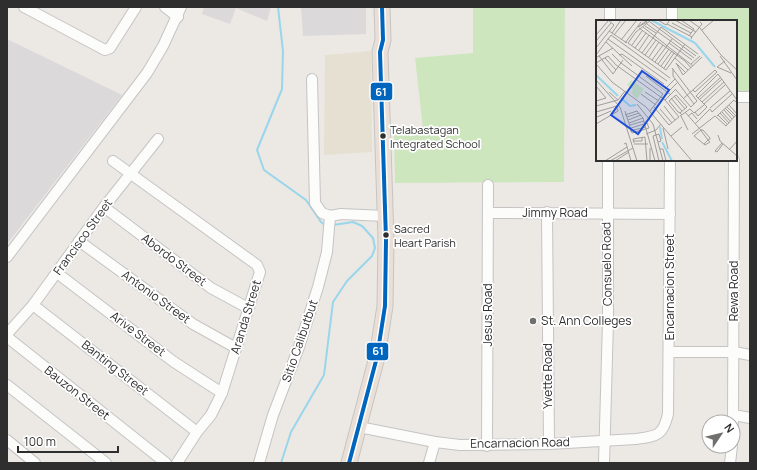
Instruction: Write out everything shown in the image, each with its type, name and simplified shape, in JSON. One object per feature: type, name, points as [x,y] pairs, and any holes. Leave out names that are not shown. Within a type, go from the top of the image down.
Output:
[{"type":"highway","points":[[375,7],[375,43],[380,52]]},
{"type":"highway","points":[[349,463],[377,358],[385,306],[385,216],[380,52],[383,40],[382,7]]},
{"type":"street","points":[[28,8],[105,50],[110,48],[136,7]]},
{"type":"street","points":[[165,7],[178,17]]},
{"type":"street","points":[[7,257],[147,73],[178,17],[181,7]]},
{"type":"street","points":[[610,7],[610,20]]},
{"type":"street","points":[[672,7],[672,20]]},
{"type":"street","points":[[312,79],[314,203],[329,222],[341,214],[385,216]]},
{"type":"street","points":[[737,97],[750,97]]},
{"type":"street","name":"Francisco Street","points":[[7,334],[33,305],[104,207],[158,139]]},
{"type":"street","name":"Aranda Street","points":[[113,161],[257,265],[260,272],[222,393],[211,415],[197,432],[177,463]]},
{"type":"street","name":"Consuelo Road","points":[[604,463],[606,440],[608,321],[608,161]]},
{"type":"street","name":"Encarnacion Street","points":[[668,414],[670,352],[670,161]]},
{"type":"street","name":"Rewa Road","points":[[733,414],[734,161]]},
{"type":"street","name":"Jesus Road","points":[[488,185],[488,446]]},
{"type":"street","name":"Abordo Street","points":[[104,207],[211,288],[248,308]]},
{"type":"street","name":"Jimmy Road","points":[[488,213],[547,212],[670,214]]},
{"type":"street","name":"Yvette Road","points":[[547,212],[549,444]]},
{"type":"street","name":"Sitio Calibutbut","points":[[259,463],[273,415],[299,347],[318,287],[327,252],[329,222]]},
{"type":"street","name":"Antonio Street","points":[[79,242],[193,324],[236,348]]},
{"type":"street","name":"Arive Street","points":[[57,273],[174,362],[222,393]]},
{"type":"street","name":"Banting Street","points":[[33,305],[197,432]]},
{"type":"street","name":"Bauzon Street","points":[[7,337],[166,463]]},
{"type":"street","points":[[670,352],[734,352],[750,356]]},
{"type":"street","points":[[7,385],[106,463]]},
{"type":"street","name":"Encarnacion Road","points":[[359,428],[435,442],[488,446],[549,444],[636,439],[656,436],[665,427],[668,414]]},
{"type":"street","points":[[7,440],[35,463]]},
{"type":"street","points":[[429,463],[435,442]]},
{"type":"shaded area","points":[[204,7],[271,7],[267,21],[236,8],[230,24],[202,14]]},
{"type":"shaded area","points":[[301,7],[366,7],[366,34],[303,36]]},
{"type":"shaded area","points":[[7,39],[122,95],[7,244]]},
{"type":"shaded area","name":"Telabastagan Integrated School","points":[[371,51],[372,152],[324,155],[325,55]]},
{"type":"green space","points":[[473,7],[565,7],[564,182],[395,183],[394,132],[423,129],[415,58],[473,53]]},
{"type":"green space","points":[[674,7],[750,7],[750,95],[737,95],[737,20],[674,20]]},
{"type":"waterway","points":[[278,7],[283,51],[282,89],[257,150],[264,170],[306,200],[321,222],[325,225]]},
{"type":"waterway","points":[[281,463],[291,432],[324,375],[333,302],[347,281],[372,256],[375,248],[373,238],[362,226],[353,222],[333,225]]},
{"type":"transit line","name":"61","points":[[349,463],[377,357],[385,306],[386,240],[380,52],[383,40],[382,7]]},
{"type":"place","name":"Telabastagan Integrated School","points":[[383,136]]},
{"type":"place","name":"Sacred Heart Parish","points":[[386,235]]},
{"type":"place","name":"St. Ann Colleges","points":[[533,321]]}]
